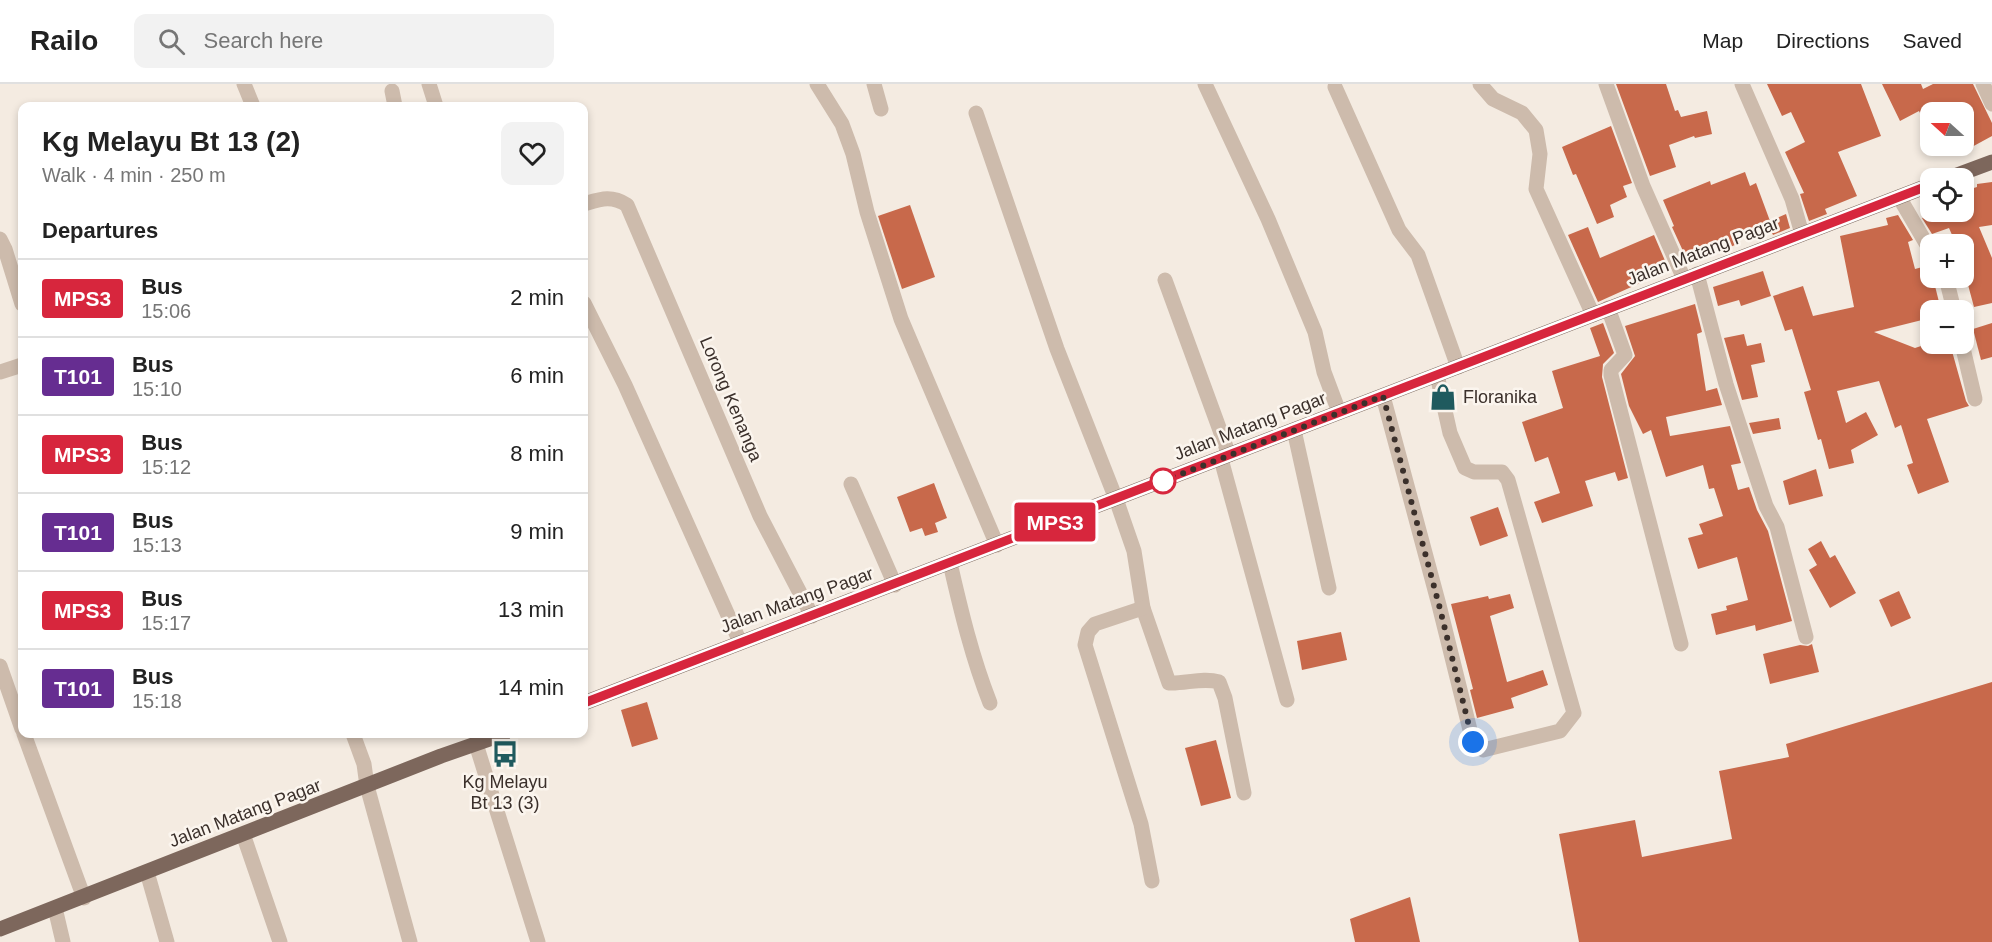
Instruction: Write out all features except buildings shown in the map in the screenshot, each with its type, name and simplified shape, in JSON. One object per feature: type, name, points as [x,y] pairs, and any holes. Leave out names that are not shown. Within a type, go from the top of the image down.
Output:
[{"type":"main road","points":[[1974,169],[1992,162]]},
{"type":"main road","name":"Jalan Matang Pagar","points":[[588,701],[1920,189]]},
{"type":"main road","name":"Jalan Matang Pagar","points":[[0,929],[489,738]]},
{"type":"street","points":[[244,84],[251,102]]},
{"type":"street","points":[[429,84],[435,102]]},
{"type":"street","points":[[817,84],[842,124],[853,154],[867,212],[901,319],[997,545]]},
{"type":"street","points":[[874,84],[881,109]]},
{"type":"street","points":[[1205,84],[1268,219],[1315,332],[1324,372],[1339,412]]},
{"type":"street","points":[[1480,84],[1493,99],[1522,113],[1536,130],[1540,154],[1536,189],[1593,315]]},
{"type":"street","points":[[1606,84],[1642,186],[1691,277],[1766,506],[1778,527],[1806,637]]},
{"type":"street","points":[[1742,84],[1792,199],[1802,234]]},
{"type":"street","points":[[1983,84],[1992,104]]},
{"type":"street","points":[[1335,87],[1399,230],[1418,255],[1458,367]]},
{"type":"street","points":[[392,91],[394,102]]},
{"type":"street","points":[[976,113],[1057,349],[1134,551],[1143,608],[1169,683],[1185,684],[1210,679],[1219,682],[1225,698],[1244,793]]},
{"type":"street","name":"Lorong Kenanga","points":[[588,203],[606,197],[617,199],[627,205],[760,516],[812,616]]},
{"type":"street","points":[[1899,197],[1921,234]]},
{"type":"street","points":[[0,239],[18,291]]},
{"type":"street","points":[[1166,280],[1225,457],[1287,700]]},
{"type":"street","points":[[1608,308],[1625,355],[1611,370],[1611,375],[1681,645]]},
{"type":"street","points":[[588,311],[625,386],[740,642]]},
{"type":"street","points":[[1964,354],[1975,399]]},
{"type":"street","points":[[0,372],[18,366]]},
{"type":"street","points":[[1383,396],[1473,742],[1483,750],[1560,731],[1574,713],[1508,480],[1502,472],[1474,472],[1465,468],[1450,433],[1437,375]]},
{"type":"street","points":[[1294,430],[1329,588]]},
{"type":"street","points":[[851,483],[895,585]]},
{"type":"street","points":[[950,563],[965,630],[990,703]]},
{"type":"street","points":[[1143,608],[1095,624],[1088,632],[1085,645],[1141,824],[1152,881]]},
{"type":"street","points":[[0,666],[18,718]]},
{"type":"street","points":[[25,738],[84,898]]},
{"type":"street","points":[[354,738],[364,764],[367,786],[410,942]]},
{"type":"street","points":[[476,744],[538,942]]},
{"type":"street","points":[[243,834],[280,942]]},
{"type":"street","points":[[147,872],[167,942]]},
{"type":"street","points":[[55,908],[63,942]]},
{"type":"bus line","name":"MPS3","points":[[588,701],[1920,189]]},
{"type":"place","name":"Floranika","points":[[1443,397]]},
{"type":"place","name":"Kg Melayu Bt 13 (3)","points":[[505,754]]},
{"type":"route","points":[[1163,481],[1383,396],[1473,742]]}]
